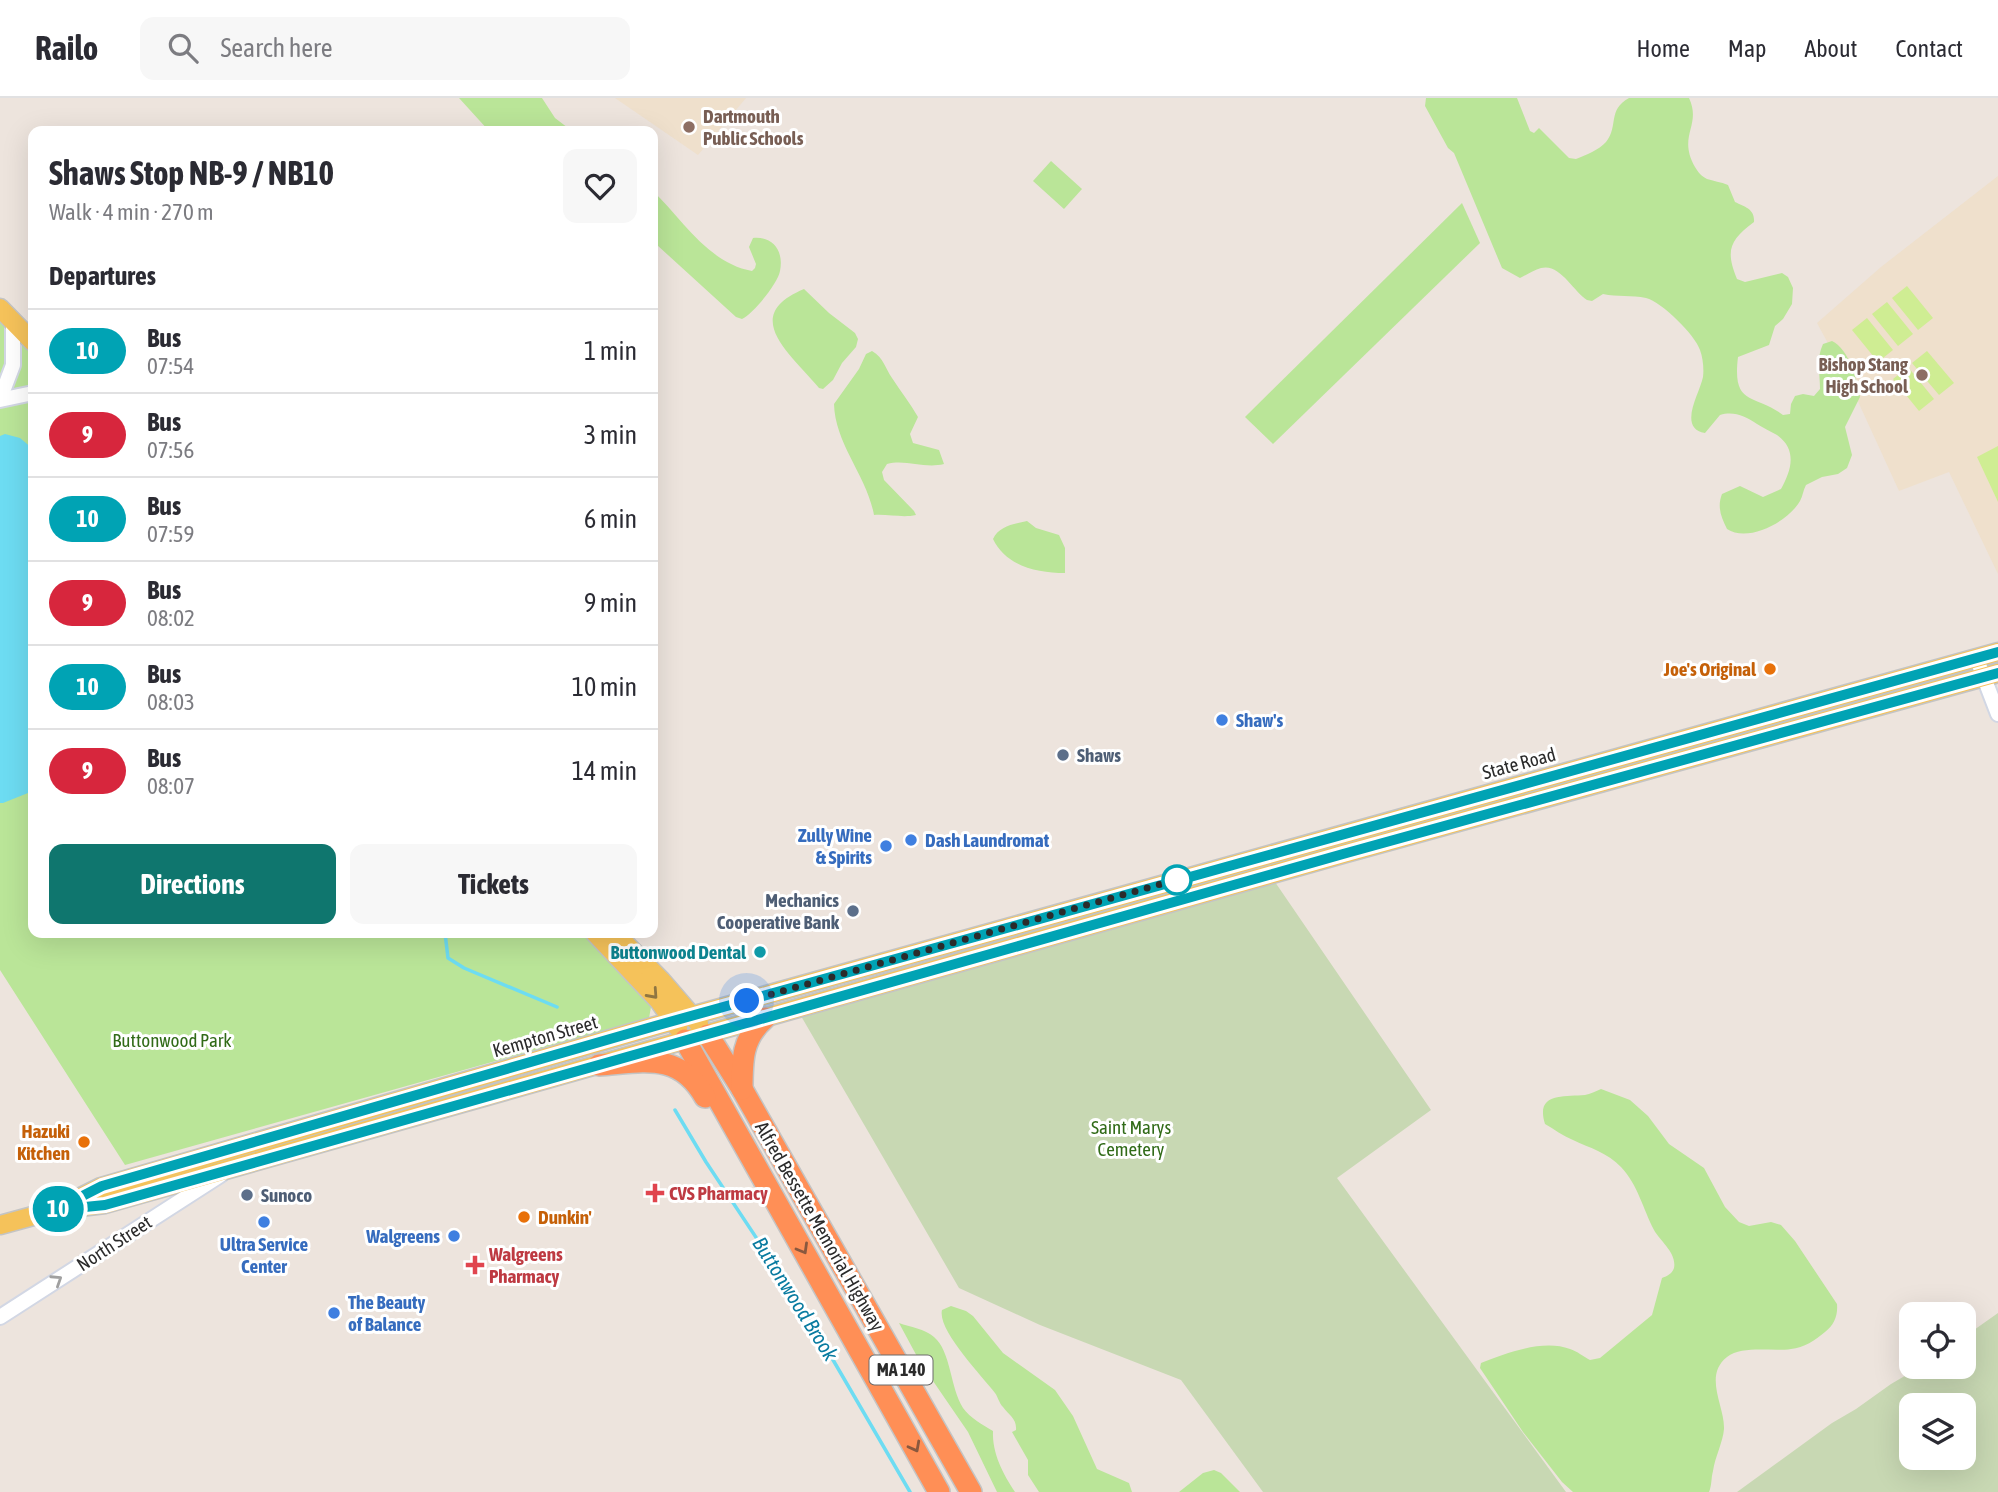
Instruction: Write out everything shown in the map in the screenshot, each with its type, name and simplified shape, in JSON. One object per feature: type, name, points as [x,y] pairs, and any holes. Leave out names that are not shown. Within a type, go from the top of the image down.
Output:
[{"type":"highway","points":[[742,1089],[743,1050],[753,1031],[765,1018]]},
{"type":"highway","name":"Alfred Bessette Memorial Highway","points":[[708,1035],[742,1089],[971,1492]]},
{"type":"highway","name":"Alfred Bessette Memorial Highway","points":[[685,1040],[939,1492]]},
{"type":"highway","points":[[599,1065],[664,1062],[691,1077],[702,1091],[733,1147],[779,1207]]},
{"type":"main road","points":[[6,314],[28,337]]},
{"type":"main road","name":"State Road","points":[[1052,915],[1998,652]]},
{"type":"main road","name":"State Road","points":[[1058,935],[1990,675]]},
{"type":"main road","points":[[1052,915],[1058,935]]},
{"type":"main road","name":"Kempton Street","points":[[55,1210],[102,1186],[1052,915]]},
{"type":"main road","name":"Kempton Street","points":[[0,1225],[55,1210],[105,1205],[1058,935]]},
{"type":"main road","points":[[600,938],[651,991],[674,1021]]},
{"type":"main road","points":[[620,938],[693,1016]]},
{"type":"main road","name":"MA 140","points":[[693,1016],[708,1035]]},
{"type":"main road","name":"MA 140","points":[[674,1021],[685,1040]]},
{"type":"main road","points":[[168,1167],[174,1185]]},
{"type":"street","points":[[0,399],[13,365],[6,314]]},
{"type":"street","points":[[0,399],[28,394]]},
{"type":"street","points":[[1976,657],[1990,675],[1998,714]]},
{"type":"street","name":"North Street","points":[[0,1317],[229,1170]]},
{"type":"shaded area","name":"Dartmouth Public Schools","points":[[615,98],[746,98],[698,155]]},
{"type":"shaded area","name":"Bishop Stang High School","points":[[1998,176],[1998,574],[1949,472],[1899,491],[1850,384],[1817,323],[1881,267]]},
{"type":"green space","points":[[459,98],[542,98],[555,118],[565,126],[484,126]]},
{"type":"green space","points":[[1426,98],[1517,98],[1530,131],[1534,133],[1539,128],[1569,158],[1576,159],[1606,142],[1612,130],[1615,113],[1629,98],[1689,98],[1693,116],[1688,147],[1695,167],[1707,179],[1728,185],[1735,202],[1753,214],[1754,222],[1740,234],[1732,246],[1731,260],[1737,279],[1745,282],[1782,273],[1788,277],[1793,288],[1792,304],[1775,326],[1769,345],[1738,357],[1738,384],[1747,396],[1783,415],[1790,414],[1795,396],[1814,396],[1820,389],[1819,361],[1823,344],[1832,341],[1838,345],[1851,366],[1860,397],[1845,427],[1852,455],[1847,468],[1806,485],[1794,509],[1777,523],[1756,532],[1736,533],[1727,529],[1720,512],[1722,494],[1740,486],[1763,497],[1781,489],[1791,461],[1784,441],[1735,414],[1720,415],[1705,433],[1697,430],[1691,417],[1703,377],[1700,350],[1692,336],[1677,320],[1653,301],[1641,297],[1603,294],[1592,301],[1587,300],[1554,270],[1541,268],[1520,278],[1502,268],[1454,153],[1448,148],[1425,106]]},
{"type":"green space","points":[[1051,161],[1082,189],[1064,209],[1033,181]]},
{"type":"green space","points":[[658,196],[709,250],[736,266],[752,271],[755,268],[749,247],[753,238],[766,240],[776,246],[781,264],[775,283],[753,311],[742,319],[736,317],[658,246]]},
{"type":"green space","points":[[1462,203],[1480,243],[1273,444],[1245,417]]},
{"type":"green space","points":[[1907,286],[1933,318],[1918,330],[1892,298]]},
{"type":"green space","points":[[804,289],[855,333],[858,339],[856,347],[842,363],[833,380],[823,389],[819,388],[785,349],[773,323],[775,311],[785,300]]},
{"type":"green space","points":[[1887,302],[1913,334],[1898,346],[1872,314]]},
{"type":"green space","name":"Buttonwood Park","points":[[0,318],[28,347],[28,938],[590,938],[651,1007],[649,1018],[125,1165],[0,970]]},
{"type":"green space","points":[[1867,318],[1893,350],[1878,362],[1852,330]]},
{"type":"green space","points":[[872,351],[882,360],[918,417],[910,434],[913,443],[939,450],[944,464],[894,463],[887,464],[882,472],[884,480],[916,515],[874,515],[836,419],[834,404],[859,369],[866,354]]},
{"type":"green space","points":[[1927,351],[1954,383],[1939,395],[1912,363]]},
{"type":"green space","points":[[1908,367],[1934,399],[1919,411],[1893,379]]},
{"type":"green space","points":[[1998,446],[1998,502],[1977,457]]},
{"type":"green space","points":[[1027,521],[1036,528],[1059,535],[1065,548],[1065,573],[1023,566],[1006,556],[999,548],[993,539],[999,531]]},
{"type":"green space","name":"Saint Marys Cemetery","points":[[1275,882],[1431,1110],[1337,1178],[1566,1492],[1263,1492],[1181,1380],[1040,1325],[959,1288],[801,1016]]},
{"type":"green space","points":[[1601,1089],[1630,1100],[1648,1116],[1669,1144],[1704,1168],[1725,1207],[1739,1222],[1749,1226],[1771,1222],[1781,1225],[1795,1241],[1837,1304],[1836,1316],[1831,1326],[1809,1343],[1783,1350],[1741,1351],[1727,1357],[1720,1365],[1716,1382],[1724,1429],[1709,1492],[1573,1492],[1523,1432],[1480,1368],[1481,1363],[1491,1359],[1537,1346],[1559,1346],[1573,1350],[1590,1360],[1600,1358],[1652,1315],[1662,1278],[1674,1268],[1671,1252],[1654,1230],[1636,1189],[1621,1167],[1605,1154],[1545,1124],[1544,1106],[1548,1101],[1553,1098],[1585,1095]]},
{"type":"green space","points":[[951,1306],[973,1316],[1003,1353],[1055,1390],[1073,1416],[1097,1469],[1129,1483],[1132,1492],[1039,1492],[1028,1475],[1028,1460],[1012,1432],[1016,1430],[1014,1420],[946,1329],[942,1310]]},
{"type":"green space","points":[[1998,1313],[1998,1492],[1737,1492],[1832,1423],[1900,1379],[1976,1379],[1976,1329]]},
{"type":"green space","points":[[899,1323],[926,1332],[940,1343],[963,1408],[993,1431],[999,1463],[1015,1492],[997,1492],[968,1432],[920,1362]]},
{"type":"green space","points":[[1214,1470],[1221,1473],[1240,1492],[1179,1492],[1203,1473]]},
{"type":"water","points":[[5,434],[20,438],[28,445],[28,793],[3,803],[0,803],[0,436]]},
{"type":"waterway","name":"Buttonwood Brook","points":[[446,938],[448,958],[464,968],[557,1007]]},
{"type":"waterway","name":"Buttonwood Brook","points":[[675,1110],[706,1162],[801,1305],[910,1492]]},
{"type":"bus line","name":"10","points":[[1998,652],[1024,922],[310,1125],[102,1186],[55,1210],[105,1205],[1343,854],[1998,673]]},
{"type":"place","name":"Dartmouth Public Schools","points":[[689,127]]},
{"type":"place","name":"Bishop Stang High School","points":[[1922,375]]},
{"type":"place","name":"Joe's Original","points":[[1770,669]]},
{"type":"place","name":"Shaw's","points":[[1222,720]]},
{"type":"place","name":"Shaws","points":[[1063,755]]},
{"type":"place","name":"Dash Laundromat","points":[[911,840]]},
{"type":"place","name":"Zully Wine & Spirits","points":[[886,846]]},
{"type":"place","name":"Mechanics Cooperative Bank","points":[[853,911]]},
{"type":"place","name":"Buttonwood Dental","points":[[760,952]]},
{"type":"place","name":"Hazuki Kitchen","points":[[84,1142]]},
{"type":"place","name":"CVS Pharmacy","points":[[655,1193]]},
{"type":"place","name":"Sunoco","points":[[247,1195]]},
{"type":"place","name":"Dunkin'","points":[[524,1217]]},
{"type":"place","name":"Ultra Service Center","points":[[264,1222]]},
{"type":"place","name":"Walgreens","points":[[454,1236]]},
{"type":"place","name":"Walgreens Pharmacy","points":[[475,1265]]},
{"type":"place","name":"The Beauty of Balance","points":[[334,1313]]},
{"type":"route","points":[[747,1001],[1186,877],[1177,880]]}]
